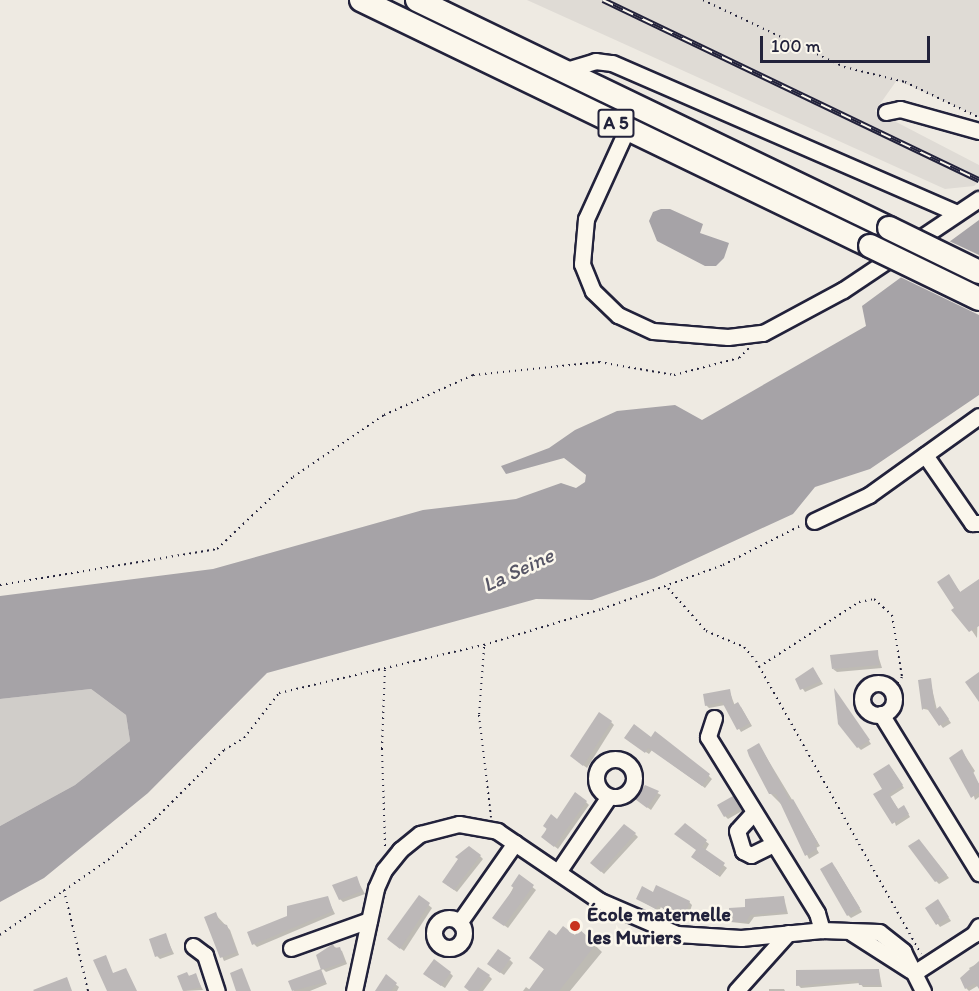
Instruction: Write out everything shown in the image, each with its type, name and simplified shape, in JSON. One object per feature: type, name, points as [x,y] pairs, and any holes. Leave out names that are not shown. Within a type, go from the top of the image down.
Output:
[{"type":"highway","name":"A 5","points":[[361,0],[979,299]]},
{"type":"highway","name":"A 5","points":[[417,0],[979,272]]},
{"type":"street","points":[[563,71],[595,61],[612,63],[957,213]]},
{"type":"street","points":[[886,112],[900,109],[979,131]]},
{"type":"street","points":[[627,129],[597,192],[583,234],[582,264],[593,291],[618,315],[653,331],[728,337],[763,333],[843,290],[979,199]]},
{"type":"street","points":[[814,521],[869,495],[979,416]]},
{"type":"street","points":[[925,454],[972,523],[979,523]]},
{"type":"street","points":[[885,682],[893,690],[894,706],[881,714],[868,713],[863,706],[864,692],[885,682]]},
{"type":"street","points":[[881,714],[979,873]]},
{"type":"street","points":[[714,718],[708,736],[816,913],[822,930]]},
{"type":"street","points":[[558,872],[608,798]]},
{"type":"street","points":[[754,812],[737,831],[743,851],[751,855],[774,844]]},
{"type":"street","points":[[354,991],[376,888],[384,870],[400,850],[420,834],[459,824],[489,829],[628,915],[677,934],[741,939],[822,930],[847,931],[921,969]]},
{"type":"street","points":[[461,920],[515,843]]},
{"type":"street","points":[[291,948],[369,920]]},
{"type":"street","points":[[921,969],[974,934],[979,926]]},
{"type":"street","points":[[736,991],[788,933]]},
{"type":"street","points":[[193,946],[205,956],[217,991]]},
{"type":"street","points":[[921,969],[923,991]]},
{"type":"path","points":[[703,0],[844,67],[905,82],[979,119]]},
{"type":"path","points":[[0,585],[217,549],[285,482],[384,416],[473,375],[599,362],[674,375],[739,358],[763,333]]},
{"type":"path","points":[[0,935],[108,860],[155,819],[224,750],[244,738],[279,693],[484,645],[668,588],[814,521]]},
{"type":"path","points":[[668,588],[706,631],[744,647],[759,667],[921,969]]},
{"type":"path","points":[[759,667],[859,602],[874,599],[892,615],[902,677],[893,690]]},
{"type":"path","points":[[484,645],[479,715],[491,817],[489,829]]},
{"type":"path","points":[[384,870],[387,815],[382,749],[386,669]]},
{"type":"path","points":[[64,889],[88,991]]},
{"type":"shaded area","points":[[527,0],[979,0],[979,117],[897,80],[875,111],[979,165],[979,181],[974,186],[945,189]]},
{"type":"shaded area","points":[[91,689],[126,715],[130,741],[75,785],[0,826],[0,699]]},
{"type":"water","points":[[670,209],[703,224],[700,233],[729,243],[724,258],[716,266],[705,266],[657,241],[649,221],[653,212]]},
{"type":"water","name":"La Seine","points":[[979,220],[979,395],[870,469],[815,487],[793,514],[654,578],[592,600],[536,599],[267,673],[148,793],[44,878],[0,902],[0,826],[75,785],[130,741],[126,715],[91,689],[0,699],[0,596],[213,569],[423,510],[516,499],[561,483],[576,488],[585,482],[586,475],[564,458],[506,474],[501,466],[549,448],[575,430],[617,411],[675,405],[702,420],[866,326],[862,306]]},
{"type":"pier","points":[[947,240],[979,255],[979,315],[898,276]]},
{"type":"building","points":[[949,574],[960,592],[979,579],[979,626],[969,632],[951,610],[954,608],[937,582]]},
{"type":"building","points":[[878,650],[879,665],[832,669],[830,655]]},
{"type":"building","points":[[813,667],[821,681],[800,690],[795,679]]},
{"type":"building","points":[[979,672],[979,702],[965,682]]},
{"type":"building","points":[[931,678],[935,710],[940,706],[949,719],[939,726],[926,707],[922,710],[918,680]]},
{"type":"building","points":[[834,688],[870,740],[857,748],[838,724]]},
{"type":"building","points":[[730,689],[733,705],[738,702],[750,723],[737,730],[722,702],[705,706],[703,694]]},
{"type":"building","points":[[599,712],[612,721],[583,766],[570,756]]},
{"type":"building","points":[[634,724],[651,737],[655,731],[710,774],[702,786],[648,748],[645,753],[624,738]]},
{"type":"building","points":[[759,743],[790,801],[793,799],[818,843],[815,844],[817,849],[805,856],[776,794],[769,794],[749,756],[747,750]]},
{"type":"building","points":[[962,749],[979,784],[979,792],[971,798],[949,758]]},
{"type":"building","points":[[889,764],[903,785],[889,794],[898,809],[904,805],[909,814],[892,824],[873,794],[882,789],[873,774]]},
{"type":"building","points":[[645,785],[659,791],[647,808],[635,799]]},
{"type":"building","points":[[575,792],[587,801],[554,847],[541,837],[547,829],[543,826],[551,814],[557,819]]},
{"type":"building","points":[[733,796],[740,808],[724,817],[717,805]]},
{"type":"building","points":[[685,823],[707,840],[702,847],[725,863],[717,875],[691,857],[696,850],[674,834]]},
{"type":"building","points":[[624,824],[636,833],[601,872],[590,863]]},
{"type":"building","points":[[919,839],[947,875],[935,882],[908,846]]},
{"type":"building","points":[[469,846],[481,855],[454,890],[442,882],[458,859],[455,857]]},
{"type":"building","points":[[832,862],[860,908],[847,916],[820,869]]},
{"type":"building","points":[[519,874],[534,885],[504,926],[492,918],[514,888],[511,886]]},
{"type":"building","points":[[357,876],[362,891],[339,900],[332,885]]},
{"type":"building","points":[[656,885],[690,901],[686,913],[682,910],[677,918],[658,905],[656,909],[636,899],[642,886],[653,892]]},
{"type":"building","points":[[419,895],[430,903],[400,949],[387,939]]},
{"type":"building","points":[[328,896],[333,911],[252,945],[247,932],[287,916],[287,906]]},
{"type":"building","points":[[784,896],[786,912],[750,915],[746,922],[729,922],[729,908],[745,907],[745,899]]},
{"type":"building","points":[[938,899],[949,917],[936,925],[925,908]]},
{"type":"building","points":[[216,912],[220,923],[227,925],[237,952],[220,958],[204,917]]},
{"type":"building","points":[[563,926],[575,935],[579,929],[596,944],[559,991],[528,991],[544,969],[529,958],[549,930],[556,935]]},
{"type":"building","points":[[166,933],[172,951],[155,957],[149,939]]},
{"type":"building","points":[[333,944],[335,948],[340,947],[345,962],[321,970],[316,955]]},
{"type":"building","points":[[498,949],[511,958],[500,973],[487,964]]},
{"type":"building","points":[[106,955],[113,973],[126,968],[137,991],[107,991],[93,960]]},
{"type":"building","points":[[434,959],[451,972],[441,986],[423,974]]},
{"type":"building","points":[[979,961],[979,989],[975,983],[965,989],[960,978]]},
{"type":"building","points":[[478,967],[490,975],[478,991],[469,991],[464,987]]},
{"type":"building","points":[[242,968],[251,991],[236,991],[230,973]]},
{"type":"building","points":[[321,969],[326,982],[292,991],[288,981]]},
{"type":"building","points":[[879,969],[880,985],[859,985],[858,980],[796,986],[796,970]]},
{"type":"building","points":[[187,972],[189,976],[196,973],[201,987],[183,991],[177,976]]},
{"type":"building","points":[[386,974],[397,983],[391,991],[375,991]]},
{"type":"building","points":[[67,977],[72,991],[33,990]]},
{"type":"railway","points":[[603,0],[979,180]]},
{"type":"place","name":"École maternelle les Muriers","points":[[575,926]]}]
